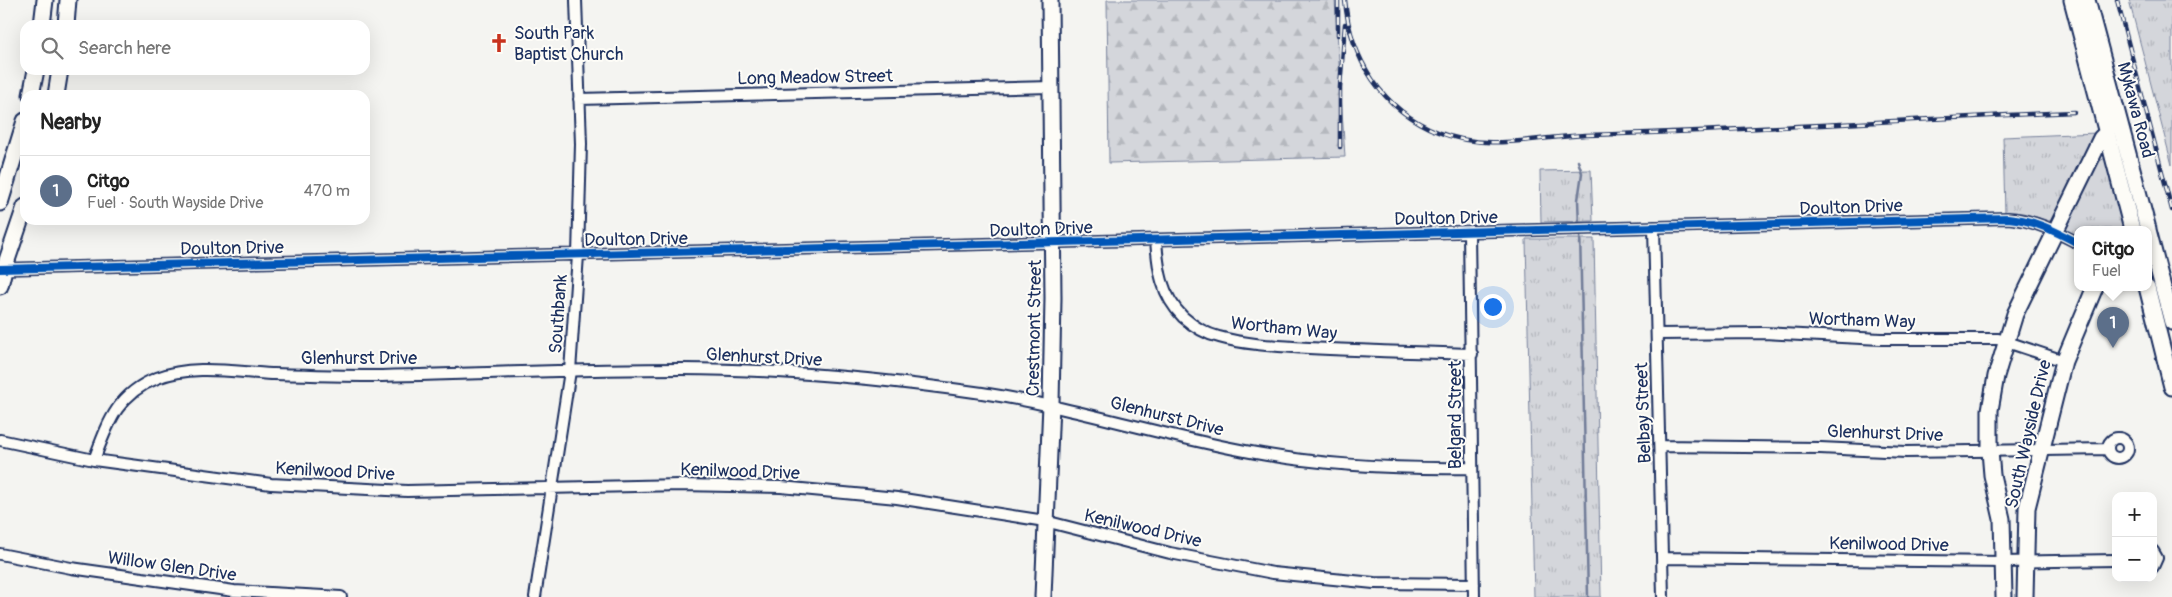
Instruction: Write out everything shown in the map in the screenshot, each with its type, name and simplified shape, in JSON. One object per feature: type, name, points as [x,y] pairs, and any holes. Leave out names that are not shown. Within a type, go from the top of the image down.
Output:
[{"type":"street","points":[[43,20],[45,0]]},
{"type":"street","points":[[66,20],[68,0]]},
{"type":"street","name":"Southbank","points":[[535,597],[570,371],[578,255],[581,144],[576,0]]},
{"type":"street","name":"Crestmont Street","points":[[1042,597],[1051,404],[1054,243],[1050,0]]},
{"type":"street","name":"Mykawa Road","points":[[2072,0],[2131,226]]},
{"type":"street","name":"Mykawa Road","points":[[2087,0],[2147,226]]},
{"type":"street","points":[[32,90],[35,75]]},
{"type":"street","points":[[57,90],[59,75]]},
{"type":"street","name":"Long Meadow Street","points":[[579,99],[1052,87]]},
{"type":"street","name":"South Wayside Drive","points":[[2004,597],[2002,519],[1992,476],[1990,451],[1990,410],[1996,376],[2005,342],[2024,293],[2107,132]]},
{"type":"street","points":[[0,203],[20,137]]},
{"type":"street","points":[[2092,158],[2105,153],[2113,155],[2131,165]]},
{"type":"street","name":"Doulton Drive","points":[[2,269],[2008,218],[2023,219],[2037,223],[2074,241]]},
{"type":"street","points":[[0,286],[2,269],[20,220]]},
{"type":"street","name":"Belbay Street","points":[[1654,227],[1663,597]]},
{"type":"street","name":"Belgard Street","points":[[1469,232],[1474,597]]},
{"type":"street","name":"Wortham Way","points":[[1156,240],[1158,270],[1163,287],[1172,303],[1182,316],[1198,328],[1217,337],[1287,346],[1365,351],[1472,354]]},
{"type":"street","name":"Mykawa Road","points":[[2152,245],[2172,322]]},
{"type":"street","name":"South Wayside Drive","points":[[2025,597],[2027,508],[2064,361],[2093,291]]},
{"type":"street","points":[[2148,291],[2172,387]]},
{"type":"street","name":"Wortham Way","points":[[1657,334],[1764,333],[1881,339],[1990,339],[2064,361]]},
{"type":"street","name":"Glenhurst Drive","points":[[94,460],[110,418],[131,393],[157,378],[182,371],[207,370],[324,377],[683,369],[784,373],[881,380],[1051,404],[1210,444],[1290,458],[1374,467],[1471,468]]},
{"type":"street","name":"Kenilwood Drive","points":[[0,440],[94,460],[271,484],[407,490],[680,485],[781,487],[897,498],[1045,521],[1170,553],[1273,573],[1374,583],[1474,584]]},
{"type":"street","name":"Glenhurst Drive","points":[[1660,446],[1820,448],[1906,452],[2108,449]]},
{"type":"street","name":"Willow Glen Drive","points":[[0,554],[71,568],[234,591],[342,597]]},
{"type":"street","name":"Kenilwood Drive","points":[[1662,558],[2004,562],[2112,560]]},
{"type":"green space","points":[[1107,0],[1335,0],[1345,157],[1109,163]]},
{"type":"green space","points":[[2129,0],[2172,0],[2172,165]]},
{"type":"green space","points":[[2097,133],[2053,222],[2023,213],[2005,213],[2003,137]]},
{"type":"green space","points":[[2105,158],[2123,226],[2074,226],[2074,235],[2064,229],[2098,162]]},
{"type":"green space","points":[[1591,170],[1593,221],[1541,222],[1540,171]]},
{"type":"green space","points":[[1526,239],[1594,239],[1601,597],[1534,597]]},
{"type":"waterway","points":[[1578,161],[1582,173],[1578,200],[1579,226]]},
{"type":"waterway","points":[[1580,232],[1588,597]]},
{"type":"railway","points":[[1338,0],[1338,35]]},
{"type":"railway","points":[[1345,0],[1354,42],[1372,80],[1385,96],[1418,122],[1438,132],[1456,138],[1475,141],[1511,142],[1567,136],[1708,131],[2074,112]]},
{"type":"railway","points":[[2117,0],[2172,210]]},
{"type":"railway","points":[[1340,147],[1340,87],[1345,24]]},
{"type":"cycle path","points":[[0,269],[2008,218],[2036,224],[2074,241]]},
{"type":"place","name":"South Park Baptist Church","points":[[499,43]]},
{"type":"place","name":"Citgo","points":[[2113,348]]}]
